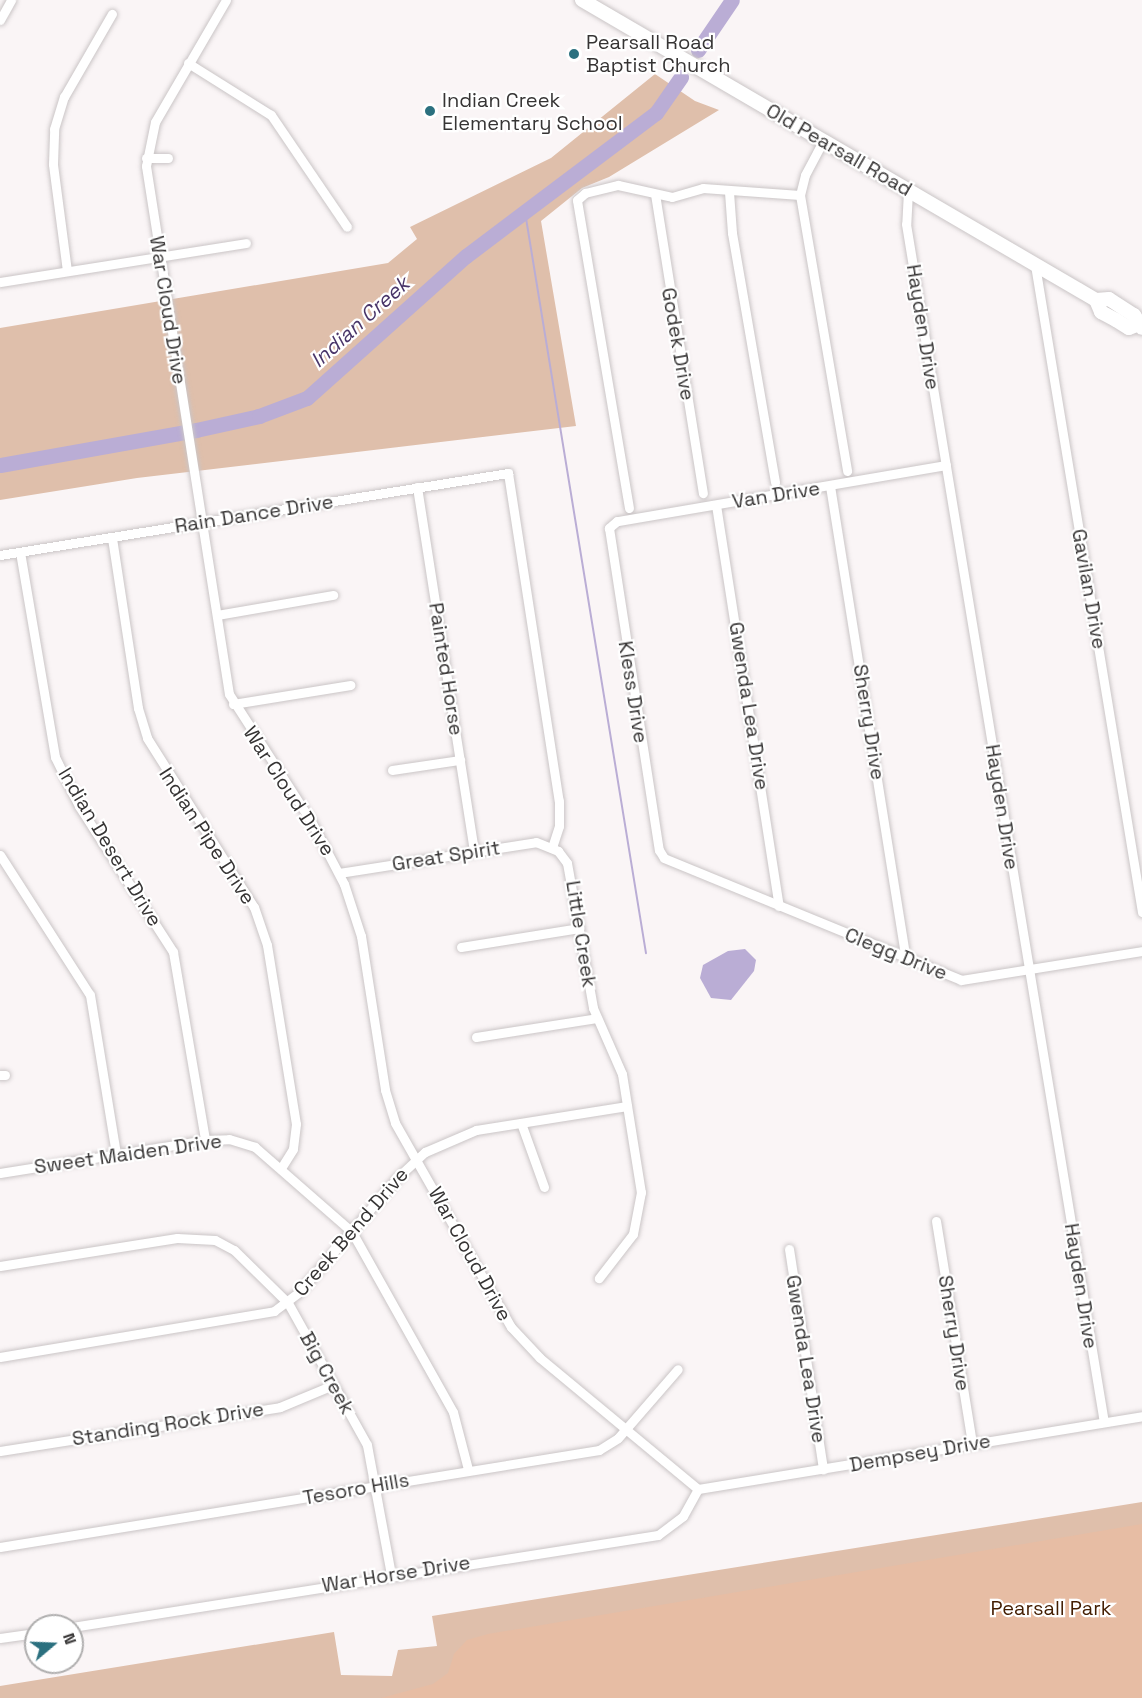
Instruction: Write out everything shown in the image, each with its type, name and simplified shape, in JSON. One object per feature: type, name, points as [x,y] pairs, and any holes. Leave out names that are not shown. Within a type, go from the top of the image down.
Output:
[{"type":"main road","name":"Old Pearsall Road","points":[[582,0],[1095,300],[1108,316],[1129,328],[1140,326]]},
{"type":"street","points":[[0,20],[11,0]]},
{"type":"street","name":"War Cloud Drive","points":[[226,0],[154,122],[146,158],[159,257],[233,704],[311,821],[339,873],[361,936],[389,1106],[416,1159],[522,1342],[698,1489]]},
{"type":"street","points":[[67,271],[53,164],[54,129],[64,97],[112,14]]},
{"type":"street","points":[[189,63],[271,115],[347,227]]},
{"type":"street","points":[[823,141],[800,195],[847,471]]},
{"type":"street","points":[[146,158],[168,158]]},
{"type":"street","points":[[629,508],[577,200],[585,193],[618,185],[672,197],[703,188],[729,192],[800,195]]},
{"type":"street","name":"Hayden Drive","points":[[908,191],[906,224],[1104,1422]]},
{"type":"street","points":[[729,192],[732,234],[775,482]]},
{"type":"street","name":"Godek Drive","points":[[655,194],[703,493]]},
{"type":"street","points":[[0,282],[246,243]]},
{"type":"street","name":"Gavilan Drive","points":[[1035,265],[1142,912]]},
{"type":"street","name":"Van Drive","points":[[609,528],[617,521],[946,465]]},
{"type":"street","name":"Rain Dance Drive","points":[[0,555],[508,473],[559,801],[559,826],[552,847]]},
{"type":"street","name":"Sherry Drive","points":[[830,486],[906,958]]},
{"type":"street","name":"Painted Horse","points":[[417,487],[474,851]]},
{"type":"street","name":"Gwenda Lea Drive","points":[[716,505],[779,906]]},
{"type":"street","name":"Kless Drive","points":[[609,528],[662,855]]},
{"type":"street","name":"Indian Pipe Drive","points":[[112,538],[138,708],[147,738],[248,897],[267,945],[296,1124],[292,1149],[281,1168]]},
{"type":"street","name":"Indian Desert Drive","points":[[20,552],[55,757],[79,806],[173,952],[205,1140]]},
{"type":"street","points":[[217,615],[333,596]]},
{"type":"street","points":[[233,704],[350,685]]},
{"type":"street","points":[[392,770],[460,760]]},
{"type":"street","name":"Great Spirit","points":[[339,873],[536,842],[552,847]]},
{"type":"street","name":"Little Creek","points":[[552,847],[570,870],[597,1018],[620,1069],[640,1192],[639,1218],[629,1242],[599,1278]]},
{"type":"street","points":[[0,855],[90,995],[116,1154]]},
{"type":"street","name":"Clegg Drive","points":[[662,855],[779,906],[961,980],[1142,951]]},
{"type":"street","points":[[461,947],[579,928]]},
{"type":"street","points":[[476,1037],[597,1018]]},
{"type":"street","name":"Creek Bend Drive","points":[[0,1357],[258,1316],[288,1303],[416,1159],[459,1135],[627,1106]]},
{"type":"street","points":[[521,1123],[544,1187]]},
{"type":"street","name":"Sweet Maiden Drive","points":[[0,1173],[205,1140],[238,1140],[281,1168],[352,1232],[453,1412],[468,1469]]},
{"type":"street","name":"Sherry Drive","points":[[936,1221],[972,1444]]},
{"type":"street","name":"Big Creek","points":[[0,1266],[200,1237],[234,1250],[288,1303],[367,1445],[391,1575]]},
{"type":"street","name":"Gwenda Lea Drive","points":[[789,1249],[824,1469]]},
{"type":"street","name":"Tesoro Hills","points":[[0,1547],[468,1469],[599,1450],[625,1429],[678,1369]]},
{"type":"street","name":"Standing Rock Drive","points":[[0,1451],[280,1407],[333,1385]]},
{"type":"street","name":"Dempsey Drive","points":[[698,1489],[1142,1416]]},
{"type":"street","name":"War Horse Drive","points":[[84,1625],[391,1575],[658,1535],[683,1516],[698,1489]]},
{"type":"street","points":[[0,1638],[24,1635]]},
{"type":"green space","points":[[655,74],[695,101],[719,110],[609,177],[582,188],[541,221],[576,426],[137,478],[0,500],[0,328],[388,263],[417,239],[410,227],[551,158]]},
{"type":"green space","name":"Pearsall Park","points":[[1142,1502],[1142,1698],[0,1698],[0,1686],[334,1632],[341,1675],[392,1676],[398,1650],[437,1646],[432,1616]]},
{"type":"green space","name":"Pearsall Park","points":[[1142,1524],[1142,1698],[381,1698],[433,1684],[448,1673],[454,1654],[467,1640],[488,1634]]},
{"type":"shaded area","points":[[745,949],[756,960],[754,971],[731,1000],[711,998],[700,978],[703,965],[728,951]]},
{"type":"waterway","name":"Indian Creek","points":[[698,50],[732,0]]},
{"type":"waterway","name":"Indian Creek","points":[[0,465],[196,430],[259,416],[307,398],[466,256],[656,113],[681,77]]},
{"type":"waterway","points":[[525,212],[646,953]]},
{"type":"place","name":"Pearsall Road Baptist Church","points":[[574,54]]},
{"type":"place","name":"Indian Creek Elementary School","points":[[430,111]]}]
